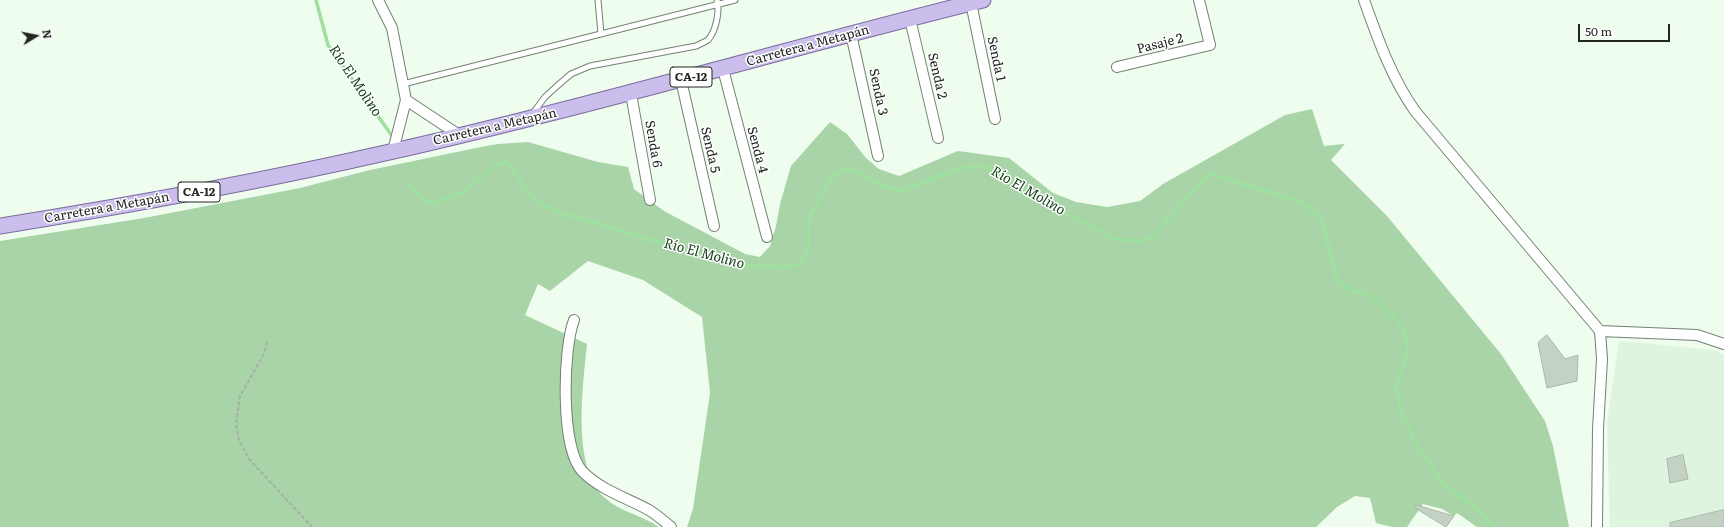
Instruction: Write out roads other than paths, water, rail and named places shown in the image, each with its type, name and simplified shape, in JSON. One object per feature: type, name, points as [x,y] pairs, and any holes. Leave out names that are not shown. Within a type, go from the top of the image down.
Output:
[{"type":"main road","name":"Carretera a Metapán","points":[[0,226],[162,200],[393,151],[631,94],[851,34],[977,2]]},
{"type":"street","points":[[378,0],[392,28],[406,100],[393,151]]},
{"type":"street","name":"Pasaje 2","points":[[1117,67],[1210,45],[1199,0]]},
{"type":"street","points":[[1364,0],[1388,66],[1401,91],[1415,111],[1600,331],[1602,359],[1598,429],[1597,527]]},
{"type":"street","name":"Senda 1","points":[[977,2],[995,119]]},
{"type":"street","name":"Senda 2","points":[[910,19],[938,138]]},
{"type":"street","name":"Senda 3","points":[[851,34],[878,156]]},
{"type":"street","name":"Senda 4","points":[[723,69],[767,237]]},
{"type":"street","name":"Senda 5","points":[[681,80],[714,226]]},
{"type":"street","name":"Senda 6","points":[[631,94],[650,200]]},
{"type":"street","points":[[406,100],[459,135]]},
{"type":"street","points":[[574,320],[568,339],[566,401],[568,428],[575,460],[582,471],[593,480],[649,511],[671,527]]},
{"type":"street","points":[[1600,331],[1697,335],[1724,344]]},
{"type":"lane","points":[[598,0],[601,34]]},
{"type":"lane","points":[[403,84],[601,34],[717,2],[736,0]]},
{"type":"lane","points":[[529,119],[545,97],[571,74],[590,66],[696,46],[707,40],[714,30],[717,2]]},
{"type":"waterway","name":"Río El Molino","points":[[316,0],[328,45],[392,136]]},
{"type":"waterway","name":"Río El Molino","points":[[408,183],[418,194],[433,204],[465,191],[495,166],[507,162],[533,199],[552,210],[739,266],[787,267],[801,263],[808,249],[809,218],[831,179],[844,169],[860,172],[880,185],[902,191],[960,168],[982,166],[998,171],[1051,206],[1116,240],[1141,241],[1153,236],[1202,181],[1212,174],[1300,202],[1321,217],[1337,280],[1352,291],[1369,294],[1392,315],[1405,332],[1408,348],[1396,386],[1400,409],[1417,445],[1442,482],[1483,514],[1494,527]]}]
